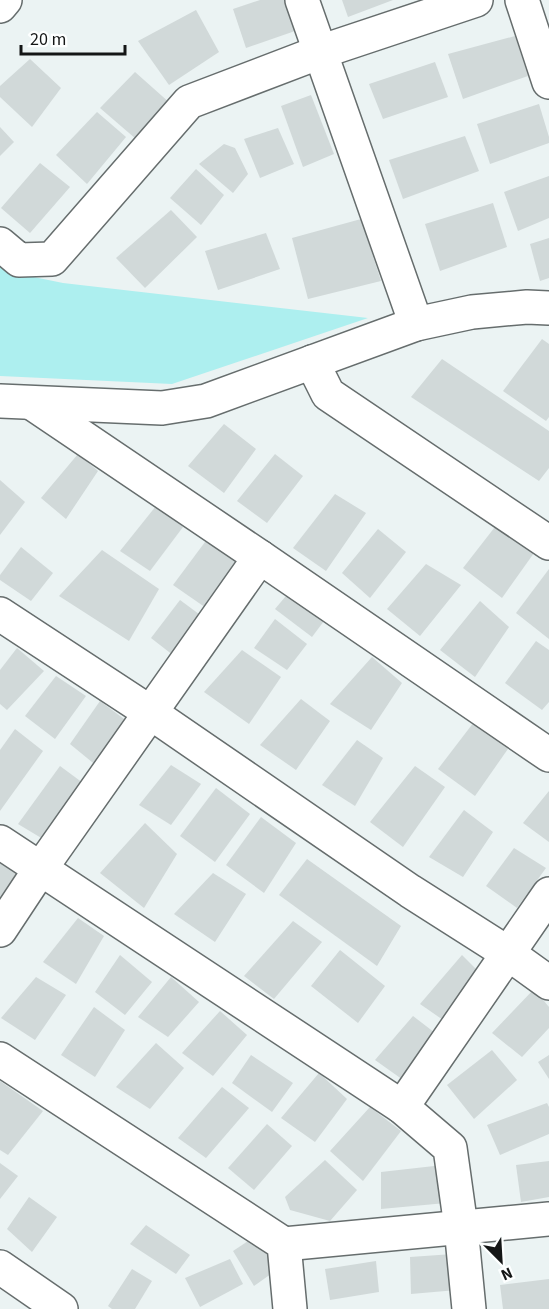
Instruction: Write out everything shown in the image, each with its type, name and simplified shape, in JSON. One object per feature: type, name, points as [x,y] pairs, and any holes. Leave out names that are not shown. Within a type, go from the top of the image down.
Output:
[{"type":"street","points":[[0,6],[5,0]]},
{"type":"street","points":[[302,0],[416,324]]},
{"type":"street","points":[[0,244],[19,260],[52,259],[189,102],[320,52],[476,0]]},
{"type":"street","points":[[522,0],[549,82]]},
{"type":"street","points":[[0,401],[162,408],[206,401],[416,324],[472,312],[527,307],[549,308]]},
{"type":"street","points":[[312,362],[328,394],[549,543]]},
{"type":"street","points":[[32,403],[549,755]]},
{"type":"street","points":[[0,930],[41,868],[260,557]]},
{"type":"street","points":[[0,614],[151,713],[410,891],[509,954],[549,983]]},
{"type":"street","points":[[0,842],[402,1107],[450,1148],[469,1309]]},
{"type":"street","points":[[402,1107],[549,894]]},
{"type":"street","points":[[0,1059],[284,1244],[549,1219]]},
{"type":"street","points":[[284,1244],[290,1309]]},
{"type":"street","points":[[0,1268],[61,1309]]},
{"type":"shaded area","points":[[0,262],[19,274],[63,283],[368,318],[172,384],[0,376]]},
{"type":"building","points":[[260,0],[286,0],[295,31],[246,48],[233,9]]},
{"type":"building","points":[[342,0],[393,0],[348,17]]},
{"type":"building","points":[[196,10],[219,52],[169,85],[138,41]]},
{"type":"building","points":[[515,36],[528,76],[463,99],[448,54]]},
{"type":"building","points":[[30,59],[61,88],[32,127],[0,97],[0,86]]},
{"type":"building","points":[[435,62],[448,97],[383,119],[369,84]]},
{"type":"building","points":[[135,72],[171,104],[136,139],[100,108]]},
{"type":"building","points":[[311,95],[334,154],[303,167],[281,106]]},
{"type":"building","points":[[539,104],[549,143],[490,164],[477,124]]},
{"type":"building","points":[[97,112],[126,137],[87,184],[56,155]]},
{"type":"building","points":[[0,127],[14,142],[0,156]]},
{"type":"building","points":[[278,128],[294,164],[260,178],[244,139]]},
{"type":"building","points":[[465,136],[479,171],[403,199],[389,160]]},
{"type":"building","points":[[224,144],[235,148],[248,174],[233,193],[199,164]]},
{"type":"building","points":[[40,163],[70,187],[30,233],[1,208]]},
{"type":"building","points":[[196,169],[224,195],[201,225],[170,198]]},
{"type":"building","points":[[549,176],[549,218],[518,231],[504,192]]},
{"type":"building","points":[[493,203],[507,247],[440,271],[425,224]]},
{"type":"building","points":[[171,210],[197,237],[145,288],[116,258]]},
{"type":"building","points":[[361,219],[381,281],[308,299],[292,238]]},
{"type":"building","points":[[266,233],[280,269],[218,290],[205,251]]},
{"type":"building","points":[[549,238],[549,278],[540,281],[530,244]]},
{"type":"building","points":[[542,339],[549,344],[549,417],[546,421],[503,391]]},
{"type":"building","points":[[442,359],[549,431],[549,468],[539,481],[411,397]]},
{"type":"building","points":[[224,424],[256,449],[224,493],[188,466]]},
{"type":"building","points":[[78,454],[98,471],[66,519],[41,498]]},
{"type":"building","points":[[275,454],[303,476],[267,523],[237,501]]},
{"type":"building","points":[[0,480],[25,502],[0,535]]},
{"type":"building","points":[[335,494],[366,513],[326,571],[293,548]]},
{"type":"building","points":[[156,506],[183,527],[150,571],[120,551]]},
{"type":"building","points":[[498,523],[534,553],[502,598],[463,568]]},
{"type":"building","points":[[378,529],[406,552],[370,598],[342,573]]},
{"type":"building","points":[[208,538],[242,564],[209,610],[173,585]]},
{"type":"building","points":[[21,547],[53,573],[31,601],[0,580],[0,575]]},
{"type":"building","points":[[102,550],[159,589],[129,641],[59,596]]},
{"type":"building","points":[[426,564],[461,585],[420,636],[387,609]]},
{"type":"building","points":[[549,569],[549,639],[516,613]]},
{"type":"building","points":[[291,590],[327,617],[312,637],[275,609]]},
{"type":"building","points":[[180,600],[207,620],[178,659],[151,638]]},
{"type":"building","points":[[480,601],[509,627],[475,677],[440,650]]},
{"type":"building","points":[[275,619],[307,644],[287,670],[254,648]]},
{"type":"building","points":[[536,641],[549,650],[549,702],[542,710],[505,683]]},
{"type":"building","points":[[17,648],[44,671],[7,710],[0,704],[0,670]]},
{"type":"building","points":[[242,650],[281,677],[249,724],[204,692]]},
{"type":"building","points":[[372,657],[402,683],[371,730],[330,704]]},
{"type":"building","points":[[56,676],[86,696],[55,739],[25,716]]},
{"type":"building","points":[[301,699],[330,721],[296,770],[260,745]]},
{"type":"building","points":[[100,701],[132,725],[98,767],[70,744]]},
{"type":"building","points":[[474,722],[510,746],[475,796],[438,769]]},
{"type":"building","points":[[15,729],[43,751],[0,811],[0,750]]},
{"type":"building","points":[[357,740],[383,758],[355,806],[322,785]]},
{"type":"building","points":[[171,765],[201,784],[171,825],[139,805]]},
{"type":"building","points":[[60,766],[87,786],[48,842],[18,824]]},
{"type":"building","points":[[415,766],[445,787],[403,847],[370,822]]},
{"type":"building","points":[[216,788],[250,814],[215,862],[180,836]]},
{"type":"building","points":[[549,791],[549,842],[523,823]]},
{"type":"building","points":[[464,810],[493,832],[463,877],[429,857]]},
{"type":"building","points":[[261,817],[296,843],[264,893],[226,865]]},
{"type":"building","points":[[145,823],[177,854],[144,908],[100,873]]},
{"type":"building","points":[[514,848],[546,868],[517,908],[486,886]]},
{"type":"building","points":[[0,857],[22,874],[0,906]]},
{"type":"building","points":[[307,859],[401,926],[377,966],[279,895]]},
{"type":"building","points":[[213,873],[246,894],[215,942],[174,914]]},
{"type":"building","points":[[78,918],[104,936],[76,984],[43,962]]},
{"type":"building","points":[[293,921],[322,942],[274,999],[244,976]]},
{"type":"building","points":[[340,950],[385,986],[358,1023],[311,986]]},
{"type":"building","points":[[120,955],[152,982],[125,1015],[95,992]]},
{"type":"building","points":[[462,955],[483,976],[446,1022],[420,1004]]},
{"type":"building","points":[[36,977],[66,995],[35,1040],[1,1018]]},
{"type":"building","points":[[171,977],[199,1002],[168,1037],[138,1017]]},
{"type":"building","points":[[534,989],[549,1007],[549,1028],[522,1057],[492,1033]]},
{"type":"building","points":[[94,1007],[125,1030],[95,1077],[61,1055]]},
{"type":"building","points":[[220,1011],[247,1035],[213,1076],[182,1053]]},
{"type":"building","points":[[413,1016],[439,1036],[406,1082],[375,1060]]},
{"type":"building","points":[[156,1043],[184,1068],[150,1109],[116,1087]]},
{"type":"building","points":[[492,1050],[517,1080],[474,1119],[447,1085]]},
{"type":"building","points":[[251,1055],[293,1083],[272,1112],[232,1083]]},
{"type":"building","points":[[549,1055],[549,1079],[538,1062]]},
{"type":"building","points":[[319,1073],[347,1099],[315,1142],[281,1118]]},
{"type":"building","points":[[0,1081],[43,1111],[8,1155],[0,1150]]},
{"type":"building","points":[[222,1087],[249,1108],[206,1158],[178,1138]]},
{"type":"building","points":[[547,1103],[549,1134],[500,1155],[487,1125]]},
{"type":"building","points":[[370,1107],[401,1131],[363,1181],[330,1151]]},
{"type":"building","points":[[267,1124],[292,1146],[254,1190],[228,1168]]},
{"type":"building","points":[[325,1160],[357,1190],[330,1221],[290,1210],[285,1197]]},
{"type":"building","points":[[549,1161],[549,1197],[521,1202],[516,1165]]},
{"type":"building","points":[[0,1163],[18,1176],[0,1199]]},
{"type":"building","points":[[443,1165],[446,1203],[381,1209],[381,1172]]},
{"type":"building","points":[[29,1197],[57,1217],[32,1252],[7,1229]]},
{"type":"building","points":[[146,1225],[190,1255],[176,1274],[130,1244]]},
{"type":"building","points":[[257,1235],[278,1269],[254,1286],[233,1251]]},
{"type":"building","points":[[453,1254],[457,1290],[411,1294],[410,1257]]},
{"type":"building","points":[[230,1259],[243,1284],[200,1307],[185,1278]]},
{"type":"building","points":[[376,1261],[379,1292],[330,1300],[325,1269]]},
{"type":"building","points":[[132,1269],[152,1281],[135,1309],[112,1309],[108,1306]]},
{"type":"building","points":[[549,1279],[549,1309],[503,1309],[500,1285]]}]
